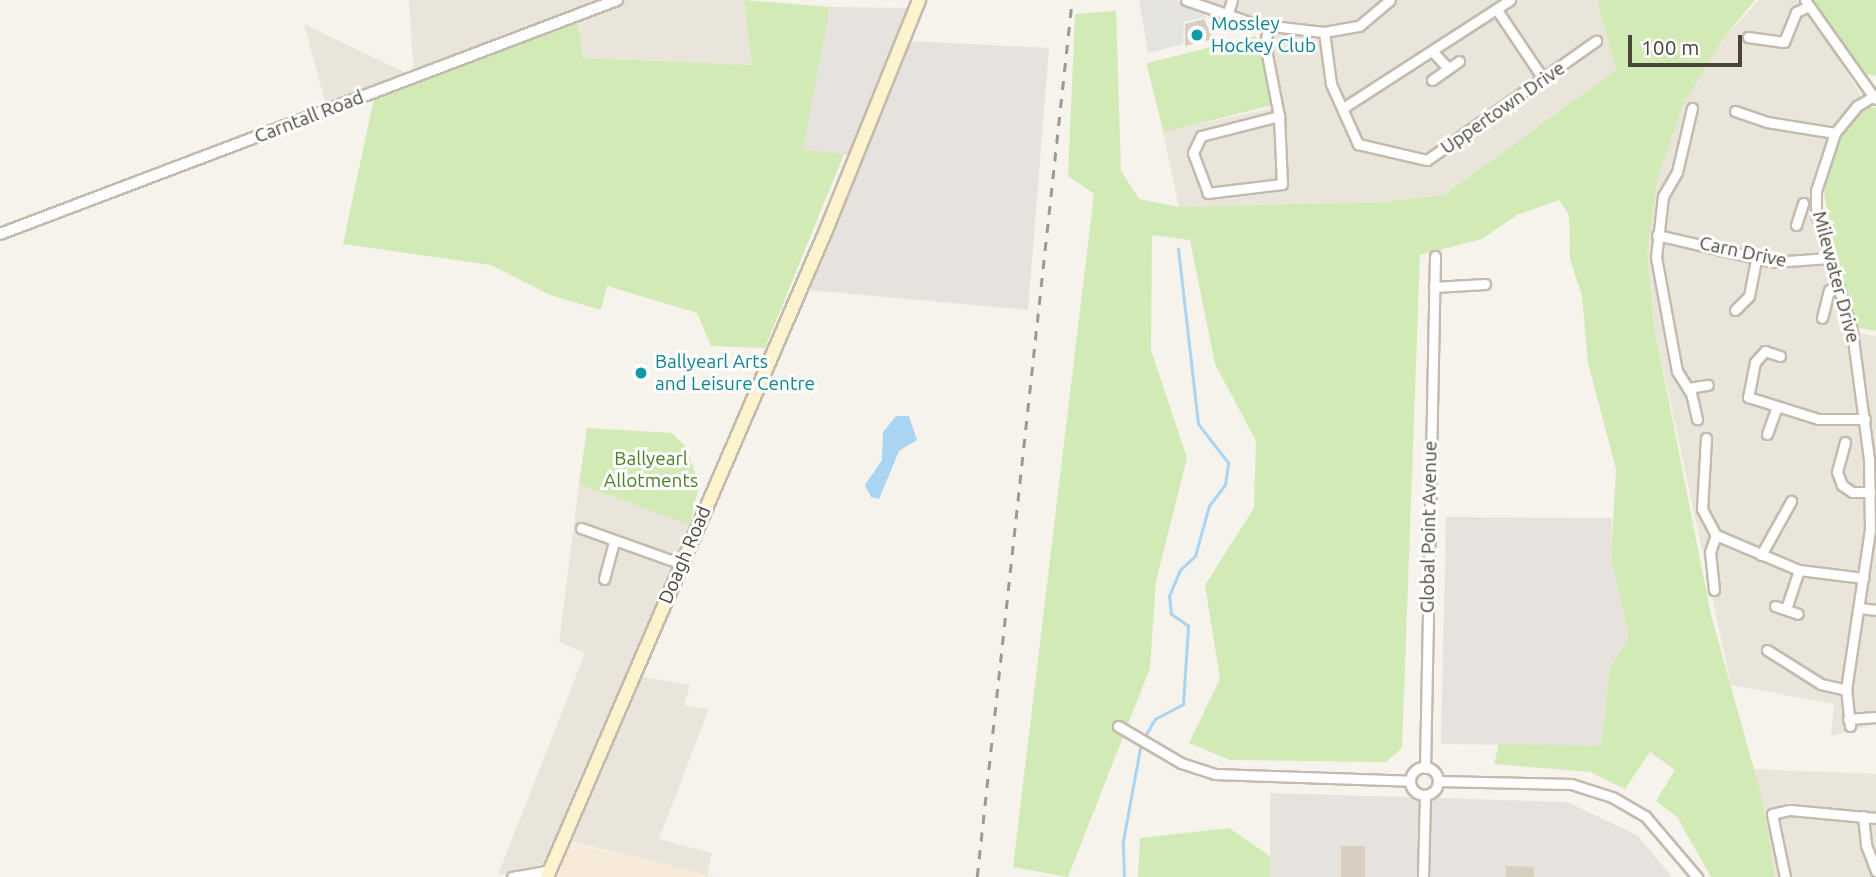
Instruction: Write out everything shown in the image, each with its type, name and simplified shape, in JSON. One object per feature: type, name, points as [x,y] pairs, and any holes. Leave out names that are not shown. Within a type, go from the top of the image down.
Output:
[{"type":"main road","name":"Doagh Road","points":[[548,873],[682,564],[919,0]]},
{"type":"street","name":"Carntall Road","points":[[0,234],[617,0]]},
{"type":"street","points":[[1186,0],[1227,16],[1269,26],[1324,32],[1359,26],[1390,0]]},
{"type":"street","points":[[1227,16],[1232,0]]},
{"type":"street","points":[[1343,108],[1510,0]]},
{"type":"street","points":[[1748,37],[1784,42],[1796,12],[1807,3],[1874,99]]},
{"type":"street","points":[[1497,10],[1544,80]]},
{"type":"street","points":[[1269,26],[1265,44],[1279,117],[1282,184],[1208,193],[1193,153],[1201,136],[1279,117]]},
{"type":"street","name":"Uppertown Drive","points":[[1324,32],[1324,62],[1358,144],[1427,160],[1596,41]]},
{"type":"street","points":[[1433,52],[1448,68]]},
{"type":"street","points":[[1432,80],[1459,61]]},
{"type":"street","name":"Milewater Drive","points":[[1874,99],[1857,106],[1836,133],[1821,172],[1816,214],[1843,303],[1872,459],[1870,492],[1873,531],[1846,690],[1849,723],[1876,717]]},
{"type":"street","points":[[1692,108],[1677,172],[1663,196],[1657,235],[1663,305],[1677,370],[1688,388],[1697,419]]},
{"type":"street","points":[[1735,111],[1767,122],[1836,133]]},
{"type":"street","points":[[1796,225],[1802,207],[1816,214]]},
{"type":"street","name":"Carn Drive","points":[[1657,235],[1756,259],[1800,264],[1829,258]]},
{"type":"street","name":"Global Point Avenue","points":[[1425,768],[1435,256]]},
{"type":"street","points":[[1735,310],[1749,296],[1756,259]]},
{"type":"street","points":[[1434,287],[1485,284]]},
{"type":"street","points":[[1822,318],[1829,290]]},
{"type":"street","points":[[1824,306],[1843,303]]},
{"type":"street","points":[[1780,356],[1765,347],[1751,371],[1746,395],[1776,409],[1818,419],[1865,419]]},
{"type":"street","points":[[1688,388],[1708,385]]},
{"type":"street","points":[[1767,434],[1776,409]]},
{"type":"street","points":[[1706,438],[1702,509],[1716,535],[1799,570],[1864,578]]},
{"type":"street","points":[[1845,442],[1837,472],[1842,485],[1852,492],[1870,492]]},
{"type":"street","points":[[1761,555],[1791,501]]},
{"type":"street","points":[[581,528],[682,564]]},
{"type":"street","points":[[1714,590],[1710,552],[1716,535]]},
{"type":"street","points":[[604,579],[614,541]]},
{"type":"street","points":[[1786,609],[1799,570]]},
{"type":"street","points":[[1775,606],[1797,614]]},
{"type":"street","points":[[1860,608],[1876,610]]},
{"type":"street","points":[[1767,650],[1821,684],[1846,690]]},
{"type":"street","points":[[1118,726],[1181,764],[1214,774],[1410,781],[1425,795]]},
{"type":"street","points":[[1410,781],[1425,768],[1438,781],[1571,784],[1612,797],[1646,817],[1698,877]]},
{"type":"street","points":[[1423,877],[1425,795],[1438,781]]},
{"type":"street","points":[[1785,877],[1772,814],[1790,810],[1876,818]]},
{"type":"street","points":[[1863,816],[1866,845],[1876,871]]},
{"type":"street","points":[[512,877],[548,873]]},
{"type":"shaded area","points":[[409,0],[744,0],[753,65],[582,58],[577,20],[327,109],[304,24],[414,77]]},
{"type":"shaded area","name":"Mossley Hockey Club","points":[[1139,0],[1177,0],[1207,17],[1184,22],[1183,44],[1148,53]]},
{"type":"shaded area","points":[[1199,0],[1597,0],[1616,70],[1444,195],[1383,202],[1179,207],[1163,132],[1277,107],[1255,18]]},
{"type":"shaded area","points":[[1759,0],[1801,0],[1862,97],[1840,123],[1815,193],[1849,332],[1876,336],[1876,724],[1831,736],[1834,704],[1731,685],[1654,326],[1647,252],[1658,177],[1686,96],[1722,40]]},
{"type":"shaded area","points":[[830,7],[911,8],[909,41],[1049,48],[1028,310],[809,290],[856,156],[802,149]]},
{"type":"shaded area","points":[[579,484],[698,527],[634,675],[690,685],[684,705],[709,709],[659,839],[712,853],[707,875],[570,841],[544,864],[498,875],[585,653],[559,642]]},
{"type":"shaded area","points":[[1446,517],[1612,518],[1611,557],[1629,638],[1610,667],[1601,746],[1441,744]]},
{"type":"shaded area","points":[[1754,769],[1876,774],[1876,877],[1775,877]]},
{"type":"shaded area","points":[[1270,793],[1567,802],[1637,835],[1672,877],[1270,877]]},
{"type":"shaded area","points":[[571,843],[716,877],[556,877]]},
{"type":"green space","points":[[744,0],[830,7],[803,149],[844,154],[765,348],[711,346],[697,313],[607,286],[601,310],[550,295],[491,265],[343,244],[374,98],[577,19],[583,58],[752,65]]},
{"type":"green space","points":[[1597,0],[1755,0],[1722,40],[1683,105],[1658,177],[1647,252],[1654,326],[1711,615],[1762,798],[1775,877],[1711,877],[1677,817],[1656,801],[1675,770],[1650,752],[1625,789],[1591,772],[1494,764],[1499,744],[1601,746],[1610,667],[1629,638],[1611,557],[1616,469],[1588,363],[1582,296],[1570,259],[1569,215],[1559,200],[1517,215],[1482,239],[1420,255],[1402,748],[1386,762],[1230,760],[1189,743],[1220,679],[1205,585],[1254,508],[1256,441],[1215,364],[1190,240],[1152,235],[1151,350],[1187,458],[1156,581],[1150,668],[1068,877],[1013,867],[1094,194],[1068,176],[1075,14],[1116,11],[1121,171],[1139,199],[1179,207],[1383,202],[1444,195],[1616,70]]},
{"type":"green space","points":[[1810,0],[1876,0],[1876,76],[1860,73]]},
{"type":"green space","points":[[1256,36],[1273,105],[1164,132],[1146,63]]},
{"type":"green space","points":[[1868,106],[1876,108],[1876,331],[1859,328],[1839,269],[1824,194],[1831,158],[1851,121]]},
{"type":"green space","name":"Ballyearl Allotments","points":[[587,428],[672,433],[687,448],[699,486],[690,525],[579,484]]},
{"type":"green space","points":[[1229,828],[1270,856],[1270,877],[1138,877],[1140,838]]},
{"type":"water","points":[[896,416],[909,416],[917,440],[899,451],[879,499],[871,497],[865,485],[882,460],[883,432]]},
{"type":"building","name":"Mossley Hockey Club","points":[[1204,19],[1213,39],[1185,46],[1185,24]]},
{"type":"building","points":[[1341,846],[1365,846],[1365,877],[1341,877]]},
{"type":"building","points":[[1506,866],[1534,867],[1534,877],[1506,877]]},
{"type":"waterway","points":[[1124,877],[1123,841],[1141,743],[1155,719],[1183,704],[1188,626],[1171,614],[1169,596],[1180,570],[1195,556],[1209,506],[1225,485],[1228,463],[1198,424],[1178,249]]},
{"type":"railway","points":[[977,877],[1072,0]]},
{"type":"place","name":"Mossley Hockey Club","points":[[1197,35]]},
{"type":"place","name":"Ballyearl Arts and Leisure Centre","points":[[641,373]]}]
